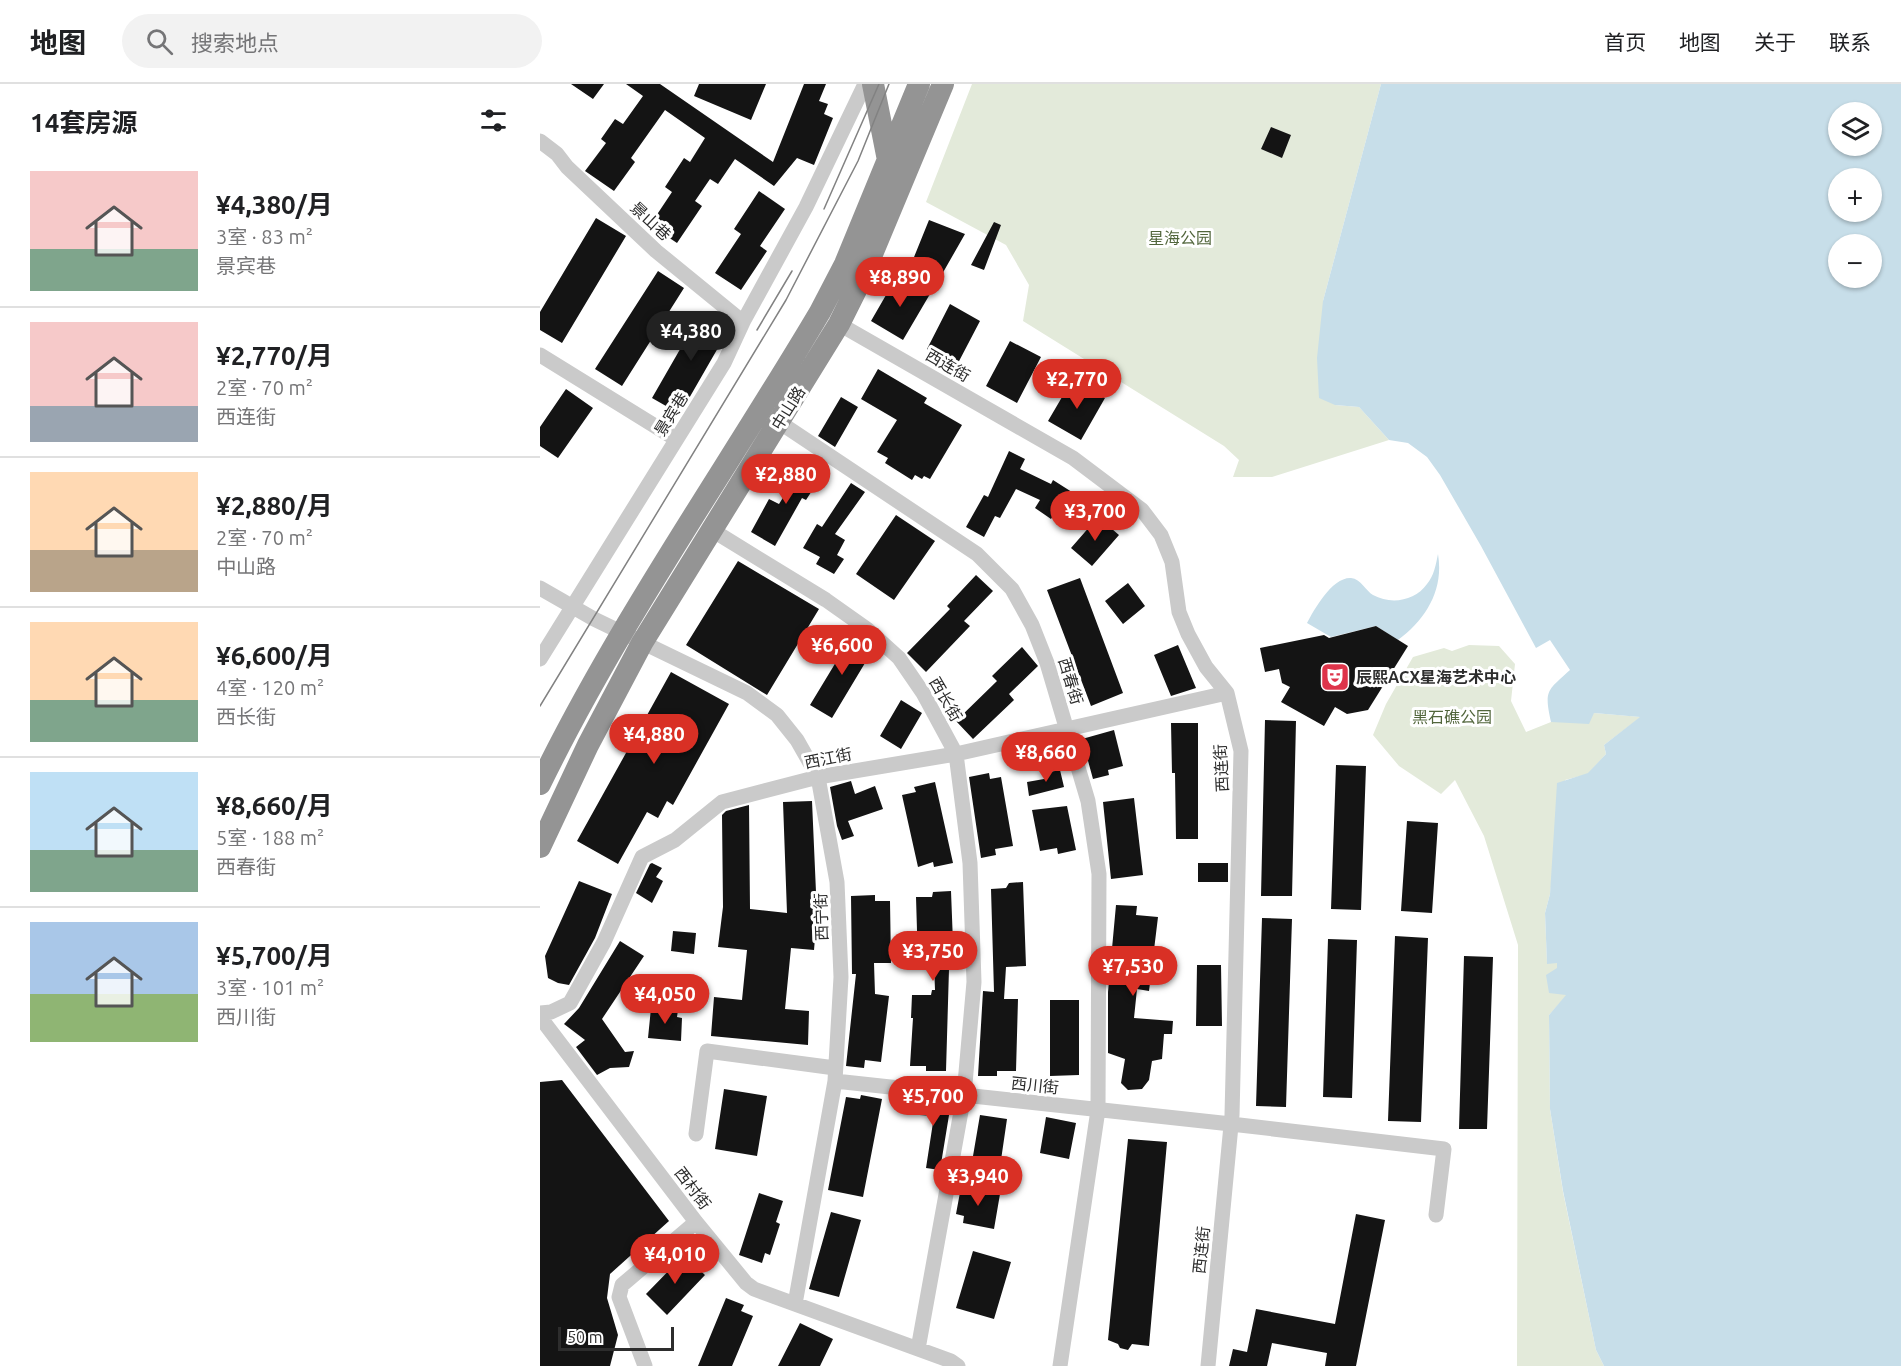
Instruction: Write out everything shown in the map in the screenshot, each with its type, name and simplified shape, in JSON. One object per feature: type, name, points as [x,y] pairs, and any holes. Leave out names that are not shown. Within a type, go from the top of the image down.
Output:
[{"type":"highway","points":[[873,84],[888,160]]},
{"type":"highway","name":"中山路","points":[[540,847],[588,745],[632,638],[820,312],[845,264],[919,84]]},
{"type":"highway","name":"中山路","points":[[540,784],[564,735],[712,530],[839,324],[862,278],[943,84]]},
{"type":"street","name":"景宾巷","points":[[540,658],[724,363],[743,322],[806,207],[865,84]]},
{"type":"street","name":"景山巷","points":[[540,141],[557,154],[567,167],[656,251],[743,322]]},
{"type":"street","name":"西连街","points":[[839,324],[1073,458],[1142,510],[1161,535],[1172,562],[1179,612],[1188,634],[1206,667],[1227,693],[1241,751],[1231,1124],[1208,1366]]},
{"type":"street","points":[[540,356],[676,439]]},
{"type":"street","name":"西春街","points":[[779,422],[977,554],[1012,589],[1032,625],[1047,663],[1088,801],[1099,874],[1098,1110],[1060,1366]]},
{"type":"street","name":"西长街","points":[[712,530],[826,600],[867,629],[899,658],[923,693],[956,754],[970,864],[974,982],[964,1095],[918,1349]]},
{"type":"street","name":"西宁街","points":[[540,588],[632,638],[747,693],[777,715],[797,740],[818,777],[837,882],[842,977],[835,1074],[795,1304]]},
{"type":"street","name":"西江街","points":[[540,1015],[570,1003],[604,942],[642,857],[675,840],[722,802],[818,777],[956,754],[1227,693]]},
{"type":"street","name":"西村街","points":[[540,1015],[696,1222],[746,1283],[754,1289],[951,1361],[958,1366]]},
{"type":"street","name":"西川街","points":[[696,1134],[707,1051],[964,1095],[1444,1149],[1436,1215]]},
{"type":"street","points":[[645,1366],[619,1297],[622,1285],[696,1222]]},
{"type":"green space","name":"星海公园","points":[[972,84],[1381,84],[1323,301],[1335,405],[1359,407],[1389,440],[1272,477],[1233,477],[1239,460],[1224,446],[1023,321],[1029,285],[1006,245],[926,202]]},
{"type":"green space","name":"黑石礁公园","points":[[1469,645],[1499,646],[1515,664],[1511,701],[1526,732],[1551,722],[1567,722],[1594,713],[1641,717],[1604,745],[1606,754],[1588,774],[1565,780],[1550,894],[1545,913],[1547,963],[1557,962],[1567,995],[1549,1015],[1550,1109],[1563,1192],[1596,1350],[1604,1366],[1517,1366],[1518,945],[1484,836],[1455,780],[1441,794],[1399,766],[1373,735],[1386,704],[1413,657],[1444,648],[1452,651]]},
{"type":"water","points":[[1381,84],[1901,84],[1901,1366],[1604,1366],[1596,1350],[1563,1191],[1550,1109],[1549,1015],[1566,995],[1549,993],[1546,975],[1557,968],[1557,963],[1547,964],[1545,913],[1550,894],[1557,783],[1588,773],[1606,754],[1604,745],[1640,717],[1594,713],[1589,724],[1551,722],[1549,692],[1556,682],[1570,670],[1550,640],[1536,648],[1481,546],[1427,457],[1408,443],[1389,440],[1359,407],[1335,405],[1319,398],[1317,358],[1323,301]]},
{"type":"water","points":[[1438,554],[1438,580],[1431,603],[1417,623],[1398,640],[1376,626],[1331,637],[1307,623],[1324,595],[1344,579],[1355,579],[1373,595],[1380,598],[1402,600],[1409,598],[1427,584]]},
{"type":"building","points":[[571,84],[604,84],[593,99]]},
{"type":"building","points":[[626,84],[660,84],[773,162],[804,84],[826,84],[819,101],[828,104],[824,114],[833,118],[814,165],[797,158],[774,186],[735,159],[718,184],[710,179],[695,201],[702,206],[677,243],[650,225],[672,192],[665,187],[684,158],[690,162],[705,138],[665,110],[631,158],[635,162],[614,191],[585,171],[606,143],[601,139],[615,119],[623,124],[643,96]]},
{"type":"building","points":[[699,84],[766,84],[751,120],[694,96]]},
{"type":"building","points":[[1271,127],[1291,135],[1282,158],[1261,149]]},
{"type":"building","points":[[759,191],[785,209],[760,246],[767,251],[741,290],[715,273],[741,234],[734,229]]},
{"type":"building","points":[[596,218],[626,236],[562,343],[540,330],[540,312]]},
{"type":"building","points":[[929,220],[965,234],[941,276],[910,267]]},
{"type":"building","points":[[994,222],[1001,225],[984,270],[971,265]]},
{"type":"building","points":[[658,271],[684,288],[622,386],[595,369]]},
{"type":"building","points":[[897,276],[930,294],[903,340],[871,321]]},
{"type":"building","points":[[950,304],[980,321],[957,365],[927,349]]},
{"type":"building","points":[[702,311],[730,327],[680,414],[652,398]]},
{"type":"building","points":[[1010,341],[1041,357],[1017,403],[986,386]]},
{"type":"building","points":[[878,369],[927,398],[924,403],[962,425],[930,479],[924,476],[922,479],[915,475],[912,480],[885,463],[888,458],[877,452],[897,420],[861,399]]},
{"type":"building","points":[[1072,380],[1105,398],[1081,440],[1048,421]]},
{"type":"building","points":[[566,389],[593,408],[558,458],[540,446],[540,427]]},
{"type":"building","points":[[841,397],[858,407],[835,447],[818,436]]},
{"type":"building","points":[[1009,451],[1025,459],[1020,469],[1051,484],[1053,480],[1075,494],[1064,510],[1059,507],[1051,519],[1035,508],[1040,500],[1016,489],[1000,518],[995,516],[984,537],[966,527],[984,495],[988,497]]},
{"type":"building","points":[[806,461],[824,472],[806,500],[802,498],[775,546],[751,532],[769,499],[779,504]]},
{"type":"building","points":[[851,483],[865,492],[835,534],[845,540],[837,555],[844,559],[834,574],[816,564],[820,557],[803,548],[817,524],[822,527]]},
{"type":"building","points":[[896,515],[935,541],[894,600],[856,574]]},
{"type":"building","points":[[1098,517],[1119,535],[1092,566],[1071,548]]},
{"type":"building","points":[[738,561],[819,609],[767,695],[686,645]]},
{"type":"building","points":[[976,575],[993,591],[964,621],[970,626],[926,672],[907,653],[950,609],[947,606]]},
{"type":"building","points":[[1080,578],[1123,693],[1091,706],[1047,590]]},
{"type":"building","points":[[1128,583],[1145,606],[1123,624],[1105,601]]},
{"type":"building","name":"辰熙ACX星海艺术中心","points":[[1376,626],[1408,646],[1368,710],[1347,714],[1335,707],[1324,726],[1281,702],[1290,687],[1282,683],[1279,669],[1265,672],[1260,648],[1324,635],[1329,638]]},
{"type":"building","points":[[853,634],[874,648],[832,718],[810,705]]},
{"type":"building","points":[[1178,645],[1196,688],[1171,696],[1154,655]]},
{"type":"building","points":[[1022,647],[1038,666],[1009,694],[1014,700],[973,739],[956,721],[997,681],[992,676]]},
{"type":"building","points":[[671,672],[729,704],[673,805],[667,801],[658,818],[647,812],[618,864],[577,841]]},
{"type":"building","points":[[901,700],[922,713],[901,749],[880,736]]},
{"type":"building","points":[[1265,720],[1296,721],[1292,896],[1261,896]]},
{"type":"building","points":[[1171,723],[1198,723],[1198,839],[1176,839],[1175,773],[1172,773]]},
{"type":"building","points":[[1114,730],[1123,766],[1108,770],[1109,775],[1093,779],[1082,739]]},
{"type":"building","points":[[1336,765],[1366,766],[1361,910],[1331,909]]},
{"type":"building","points":[[1060,770],[1064,787],[1029,796],[1027,782],[1044,779],[1045,773]]},
{"type":"building","points":[[989,773],[990,779],[1001,777],[1013,846],[995,849],[996,855],[981,858],[969,777]]},
{"type":"building","points":[[851,781],[855,794],[875,786],[883,809],[848,821],[854,836],[842,840],[830,787]]},
{"type":"building","points":[[935,782],[953,863],[934,867],[933,862],[918,867],[902,795],[916,792],[914,787]]},
{"type":"building","points":[[1134,798],[1143,875],[1111,879],[1103,802]]},
{"type":"building","points":[[812,801],[817,915],[814,950],[791,948],[785,1009],[809,1011],[808,1045],[711,1036],[714,997],[742,1000],[747,950],[718,947],[723,907],[722,815],[726,811],[749,805],[750,909],[787,913],[783,802]]},
{"type":"building","points":[[1067,806],[1076,850],[1058,854],[1057,848],[1040,851],[1032,810]]},
{"type":"building","points":[[1407,821],[1438,823],[1432,913],[1401,911]]},
{"type":"building","points":[[652,863],[662,868],[656,877],[663,881],[652,903],[636,893]]},
{"type":"building","points":[[1198,863],[1228,863],[1228,882],[1198,882]]},
{"type":"building","points":[[579,881],[612,894],[595,938],[569,985],[548,978],[545,956]]},
{"type":"building","points":[[1023,882],[1026,966],[1006,967],[1004,999],[1018,999],[1016,1071],[997,1071],[997,1076],[978,1076],[983,991],[994,992],[991,889],[1006,888],[1009,883]]},
{"type":"building","points":[[951,891],[954,969],[949,969],[946,1071],[926,1071],[926,1066],[910,1066],[912,995],[931,995],[932,990],[935,990],[934,963],[918,964],[916,897],[932,897],[933,892]]},
{"type":"building","points":[[875,895],[875,901],[890,901],[891,963],[874,963],[875,994],[889,996],[881,1062],[865,1060],[864,1068],[846,1066],[856,974],[852,974],[851,896]]},
{"type":"building","points":[[1116,905],[1137,906],[1136,915],[1158,917],[1149,991],[1137,989],[1134,1018],[1173,1021],[1172,1034],[1164,1034],[1162,1059],[1152,1061],[1149,1080],[1142,1089],[1128,1090],[1121,1083],[1125,1059],[1108,1053],[1108,992]]},
{"type":"building","points":[[1262,918],[1292,919],[1286,1107],[1256,1106]]},
{"type":"building","points":[[673,931],[696,933],[694,954],[671,951]]},
{"type":"building","points":[[1395,936],[1428,938],[1421,1122],[1388,1121]]},
{"type":"building","points":[[1328,939],[1357,940],[1352,1098],[1323,1097]]},
{"type":"building","points":[[620,941],[644,956],[602,1019],[625,1052],[634,1051],[629,1067],[610,1068],[597,1075],[576,1047],[585,1040],[564,1024],[579,1008]]},
{"type":"building","points":[[1464,956],[1493,957],[1487,1129],[1459,1129]]},
{"type":"building","points":[[1197,965],[1221,965],[1222,1026],[1196,1026]]},
{"type":"building","points":[[1050,1000],[1079,1000],[1079,1075],[1050,1076]]},
{"type":"building","points":[[651,1008],[678,1010],[677,1017],[682,1018],[681,1041],[648,1038]]},
{"type":"building","points":[[562,1080],[669,1221],[610,1274],[607,1298],[618,1335],[610,1366],[540,1366],[540,1082]]},
{"type":"building","points":[[724,1089],[767,1096],[757,1156],[715,1149]]},
{"type":"building","points":[[861,1095],[882,1099],[863,1197],[828,1190],[846,1097],[860,1099]]},
{"type":"building","points":[[906,1100],[951,1103],[940,1170],[926,1168],[934,1116],[905,1114]]},
{"type":"building","points":[[980,1115],[1007,1119],[1001,1160],[973,1156]]},
{"type":"building","points":[[1046,1117],[1076,1123],[1069,1159],[1040,1153]]},
{"type":"building","points":[[1128,1139],[1167,1142],[1149,1346],[1132,1344],[1128,1350],[1108,1340]]},
{"type":"building","points":[[961,1187],[1000,1194],[994,1229],[963,1223],[964,1216],[956,1214]]},
{"type":"building","points":[[759,1193],[783,1201],[776,1222],[780,1224],[770,1255],[765,1253],[762,1263],[739,1255]]},
{"type":"building","points":[[831,1212],[861,1220],[839,1297],[809,1289]]},
{"type":"building","points":[[1356,1214],[1385,1220],[1356,1366],[1325,1366],[1327,1353],[1272,1343],[1267,1366],[1229,1366],[1233,1349],[1247,1352],[1256,1309],[1335,1324]]},
{"type":"building","points":[[973,1251],[1011,1262],[994,1319],[956,1308]]},
{"type":"building","points":[[684,1255],[705,1275],[667,1315],[646,1294]]},
{"type":"building","points":[[726,1298],[744,1305],[741,1311],[753,1316],[732,1366],[698,1366]]},
{"type":"building","points":[[800,1323],[833,1339],[820,1366],[778,1366]]},
{"type":"tram line","points":[[824,209],[879,84]]},
{"type":"tram line","points":[[540,706],[786,300],[858,161],[889,84]]},
{"type":"tram line","points":[[757,330],[792,271]]},
{"type":"place","name":"辰熙ACX星海艺术中心","points":[[1335,677]]}]
